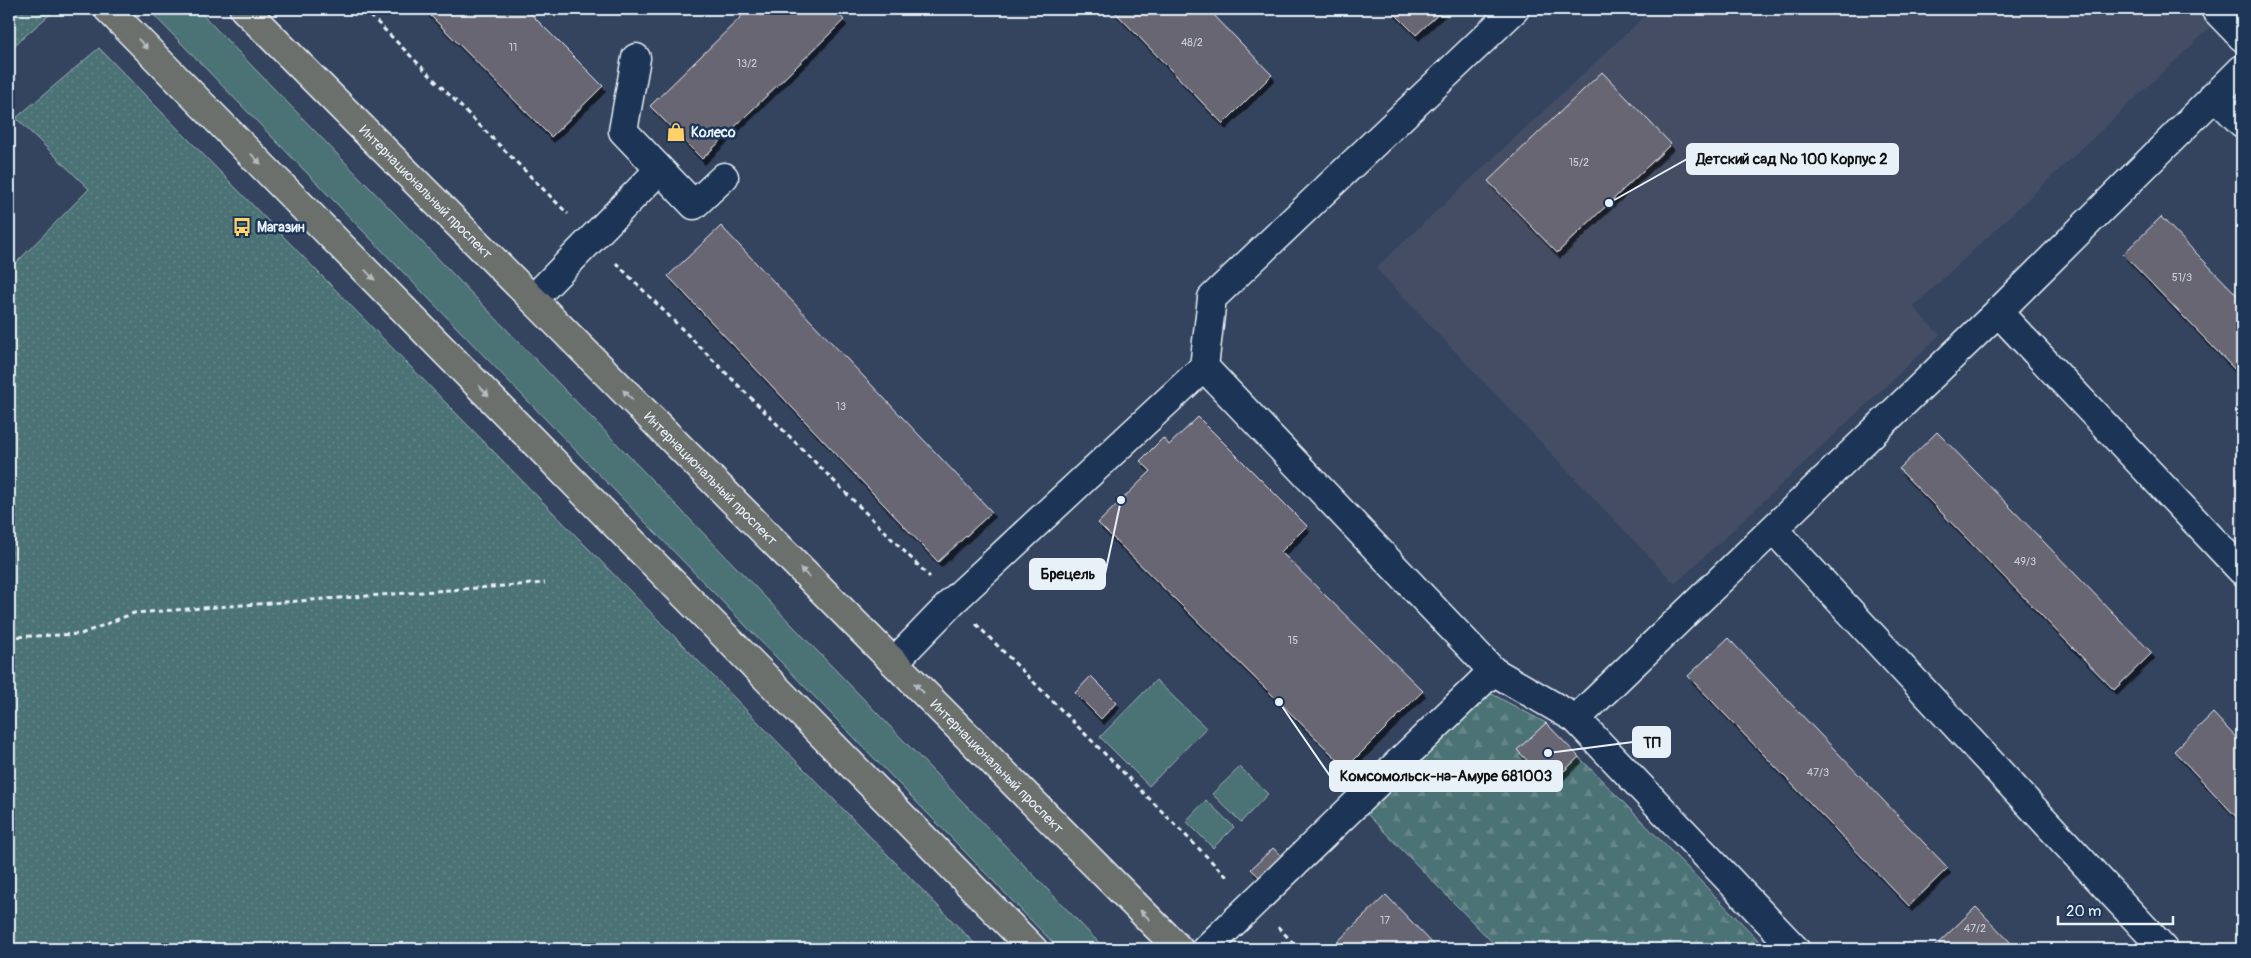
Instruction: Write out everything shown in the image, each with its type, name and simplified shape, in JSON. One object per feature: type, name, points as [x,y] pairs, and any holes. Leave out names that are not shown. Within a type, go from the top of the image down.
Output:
[{"type":"main road","points":[[108,9],[1032,949]]},
{"type":"main road","name":"Интернациональный проспект","points":[[244,9],[1179,949]]},
{"type":"lane","points":[[894,662],[953,601],[1204,367],[1212,298],[1515,9]]},
{"type":"lane","points":[[2216,9],[2242,37]]},
{"type":"lane","points":[[636,58],[623,131],[694,205],[724,177]]},
{"type":"lane","points":[[1576,718],[1774,530],[1998,312],[2242,69]]},
{"type":"lane","points":[[2214,95],[2242,123]]},
{"type":"lane","points":[[533,299],[659,170]]},
{"type":"lane","points":[[1998,312],[2242,571]]},
{"type":"lane","points":[[1204,367],[1493,671],[1576,718],[1795,949]]},
{"type":"lane","points":[[1774,530],[2164,949]]},
{"type":"lane","points":[[1206,949],[1493,671]]},
{"type":"path","points":[[364,9],[1299,949]]},
{"type":"path","points":[[9,637],[81,634],[134,613],[545,583]]},
{"type":"shaded area","points":[[1641,9],[2198,9],[2213,25],[1913,307],[1940,335],[1675,584],[1376,268],[1646,15]]},
{"type":"green space","points":[[9,9],[56,9],[9,50]]},
{"type":"green space","points":[[148,9],[197,9],[1105,949],[1059,949]]},
{"type":"green space","points":[[99,48],[980,949],[9,949],[9,270],[89,189],[16,118]]},
{"type":"green space","points":[[1156,680],[1206,728],[1149,786],[1100,737]]},
{"type":"green space","points":[[1490,693],[1546,723],[1518,750],[1579,757],[1767,949],[1499,949],[1366,813]]},
{"type":"green space","points":[[1240,767],[1268,794],[1241,822],[1212,794]]},
{"type":"green space","points":[[1206,800],[1234,827],[1213,848],[1186,821]]},
{"type":"building","points":[[424,9],[526,9],[603,86],[551,137]]},
{"type":"building","points":[[749,9],[834,9],[844,20],[702,159],[650,106]]},
{"type":"building","points":[[1112,9],[1208,9],[1272,75],[1223,124]]},
{"type":"building","points":[[1390,9],[1444,9],[1416,35]]},
{"type":"building","points":[[1602,72],[1671,144],[1557,253],[1488,181]]},
{"type":"building","points":[[2161,217],[2242,300],[2242,377],[2123,254]]},
{"type":"building","points":[[721,226],[992,512],[938,562],[668,276]]},
{"type":"building","points":[[1198,417],[1307,526],[1281,552],[1423,691],[1346,768],[1098,523],[1151,471],[1140,461],[1163,438],[1169,445]]},
{"type":"building","points":[[1937,432],[2152,653],[2114,690],[1899,469]]},
{"type":"building","points":[[1728,638],[1948,868],[1909,906],[1688,676]]},
{"type":"building","points":[[1091,676],[1117,702],[1101,719],[1075,693]]},
{"type":"building","points":[[2213,713],[2242,744],[2242,823],[2174,751]]},
{"type":"building","points":[[1546,723],[1579,757],[1550,784],[1517,750]]},
{"type":"building","points":[[1273,848],[1285,859],[1262,880],[1251,869]]},
{"type":"building","points":[[1386,895],[1438,949],[1339,949],[1334,945]]},
{"type":"building","points":[[1976,907],[2017,949],[1932,949]]},
{"type":"place","name":"Колесо","points":[[676,132]]},
{"type":"place","name":"Детский сад № 100 Корпус 2","points":[[1609,203]]},
{"type":"place","name":"Магазин","points":[[242,227]]},
{"type":"place","name":"Брецель","points":[[1121,500]]},
{"type":"place","name":"Комсомольск-на-Амуре 681003","points":[[1279,702]]},
{"type":"place","name":"ТП","points":[[1548,753]]}]
